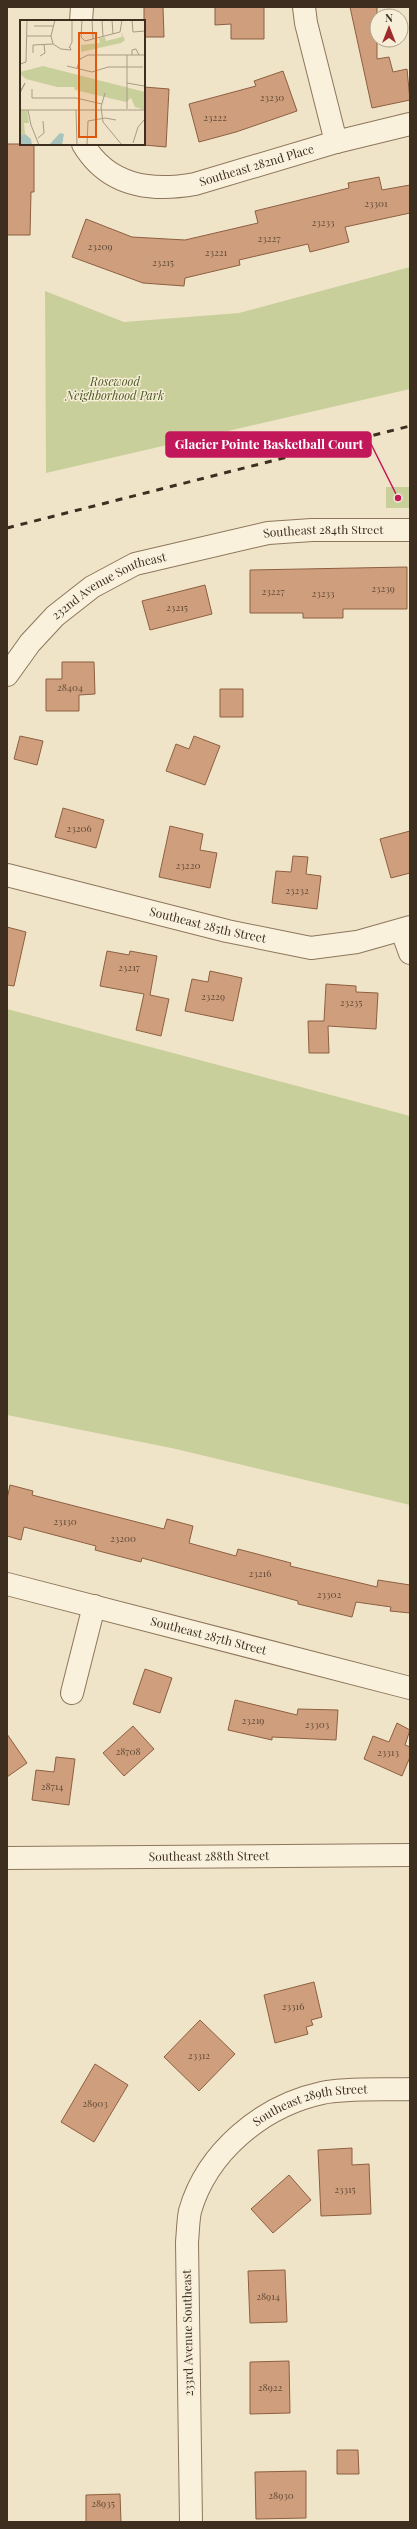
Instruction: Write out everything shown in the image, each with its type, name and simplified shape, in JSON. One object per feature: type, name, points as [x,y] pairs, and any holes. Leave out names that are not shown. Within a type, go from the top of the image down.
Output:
[{"type":"street","points":[[82,7],[82,20]]},
{"type":"street","points":[[304,7],[306,23],[336,142]]},
{"type":"street","name":"Southeast 282nd Place","points":[[84,145],[89,154],[105,170],[120,180],[135,186],[176,188],[195,184],[336,142],[410,124]]},
{"type":"street","name":"Southeast 284th Street","points":[[238,539],[268,533],[312,530],[410,530]]},
{"type":"street","name":"232nd Avenue Southeast","points":[[7,676],[30,643],[55,616],[92,587],[135,564],[238,539]]},
{"type":"street","name":"Southeast 285th Street","points":[[7,875],[227,931],[311,948],[357,942],[406,929]]},
{"type":"street","points":[[406,929],[410,953]]},
{"type":"street","name":"Southeast 287th Street","points":[[7,1584],[410,1688]]},
{"type":"street","points":[[72,1693],[94,1606]]},
{"type":"street","name":"Southeast 288th Street","points":[[7,1858],[410,1855]]},
{"type":"street","name":"Southeast 289th Street","points":[[221,2152],[264,2116],[322,2093],[410,2089]]},
{"type":"street","name":"233rd Avenue Southeast","points":[[191,2522],[186,2242],[190,2212],[203,2179],[221,2152]]},
{"type":"green space","name":"Rosewood Neighborhood Park","points":[[410,267],[410,389],[46,473],[45,291],[124,322],[239,313]]},
{"type":"green space","points":[[386,487],[410,487],[410,508],[386,508]]},
{"type":"green space","points":[[7,1009],[410,1116],[410,1505],[176,1449],[7,1415]]},
{"type":"building","points":[[144,7],[163,7],[164,37],[145,37]]},
{"type":"building","points":[[215,7],[264,7],[264,39],[231,39],[231,24],[215,25]]},
{"type":"building","points":[[350,7],[377,7],[369,8],[369,48],[377,48],[377,59],[389,57],[393,72],[407,69],[410,100],[372,108]]},
{"type":"building","points":[[283,71],[297,111],[236,132],[199,142],[189,104],[256,86],[254,81]]},
{"type":"building","points":[[145,87],[169,89],[166,147],[144,145]]},
{"type":"building","points":[[7,144],[34,145],[34,192],[31,192],[30,235],[7,235]]},
{"type":"building","points":[[379,177],[382,190],[410,185],[410,213],[345,227],[349,242],[310,252],[308,244],[239,260],[240,265],[185,278],[184,286],[143,283],[72,257],[86,219],[132,237],[185,240],[258,223],[255,211],[349,188],[348,183]]},
{"type":"building","points":[[407,567],[407,609],[343,609],[343,618],[303,618],[303,613],[250,613],[250,570]]},
{"type":"building","points":[[205,585],[212,614],[150,630],[142,601]]},
{"type":"building","points":[[62,662],[94,662],[95,694],[79,695],[79,711],[46,711],[46,679],[62,679]]},
{"type":"building","points":[[220,689],[243,689],[243,717],[220,717]]},
{"type":"building","points":[[20,736],[43,741],[37,765],[14,759]]},
{"type":"building","points":[[194,736],[220,746],[205,785],[166,771],[176,744],[189,749]]},
{"type":"building","points":[[63,808],[104,820],[96,848],[55,837]]},
{"type":"building","points":[[170,826],[203,834],[200,850],[217,853],[210,888],[159,877]]},
{"type":"building","points":[[410,831],[410,873],[391,878],[380,839]]},
{"type":"building","points":[[293,856],[308,857],[306,874],[321,876],[317,909],[272,903],[276,871],[291,872]]},
{"type":"building","points":[[7,927],[26,932],[14,986],[7,985]]},
{"type":"building","points":[[107,951],[129,955],[130,951],[157,956],[150,995],[169,999],[161,1036],[136,1030],[144,994],[100,986]]},
{"type":"building","points":[[210,971],[242,978],[233,1021],[185,1011],[192,979],[208,982]]},
{"type":"building","points":[[326,984],[356,986],[356,992],[378,993],[376,1029],[328,1026],[329,1053],[309,1053],[308,1021],[324,1021]]},
{"type":"building","points":[[10,1485],[33,1491],[32,1495],[164,1529],[167,1519],[193,1526],[189,1543],[236,1556],[238,1549],[291,1563],[290,1566],[377,1587],[378,1580],[410,1585],[410,1613],[390,1611],[391,1607],[356,1602],[352,1617],[298,1604],[298,1601],[142,1558],[141,1562],[95,1550],[96,1546],[24,1527],[21,1540],[7,1536],[7,1499]]},
{"type":"building","points":[[145,1669],[172,1678],[160,1713],[133,1704]]},
{"type":"building","points":[[235,1700],[297,1715],[298,1709],[338,1710],[336,1740],[272,1737],[272,1740],[228,1730]]},
{"type":"building","points":[[397,1723],[410,1730],[405,1745],[410,1747],[410,1757],[402,1776],[364,1759],[373,1736],[389,1742]]},
{"type":"building","points":[[133,1726],[154,1749],[124,1776],[103,1753]]},
{"type":"building","points":[[7,1734],[27,1763],[7,1777]]},
{"type":"building","points":[[56,1757],[75,1759],[69,1805],[32,1800],[36,1770],[54,1772]]},
{"type":"building","points":[[314,1982],[322,2017],[311,2020],[313,2025],[306,2027],[308,2034],[275,2043],[264,1995]]},
{"type":"building","points":[[200,2020],[235,2054],[199,2091],[164,2057]]},
{"type":"building","points":[[95,2064],[128,2085],[94,2142],[61,2122]]},
{"type":"building","points":[[352,2148],[352,2165],[369,2164],[371,2214],[321,2216],[318,2150]]},
{"type":"building","points":[[289,2175],[311,2200],[273,2233],[251,2209]]},
{"type":"building","points":[[285,2270],[287,2322],[250,2323],[248,2271]]},
{"type":"building","points":[[289,2361],[290,2413],[250,2414],[250,2362]]},
{"type":"building","points":[[337,2450],[358,2450],[359,2474],[337,2474]]},
{"type":"building","points":[[306,2471],[306,2518],[256,2519],[255,2472]]},
{"type":"building","points":[[120,2494],[121,2522],[86,2522],[86,2495]]},
{"type":"railway","points":[[7,528],[410,426]]},
{"type":"place","name":"Glacier Pointe Basketball Court","points":[[398,498]]}]
